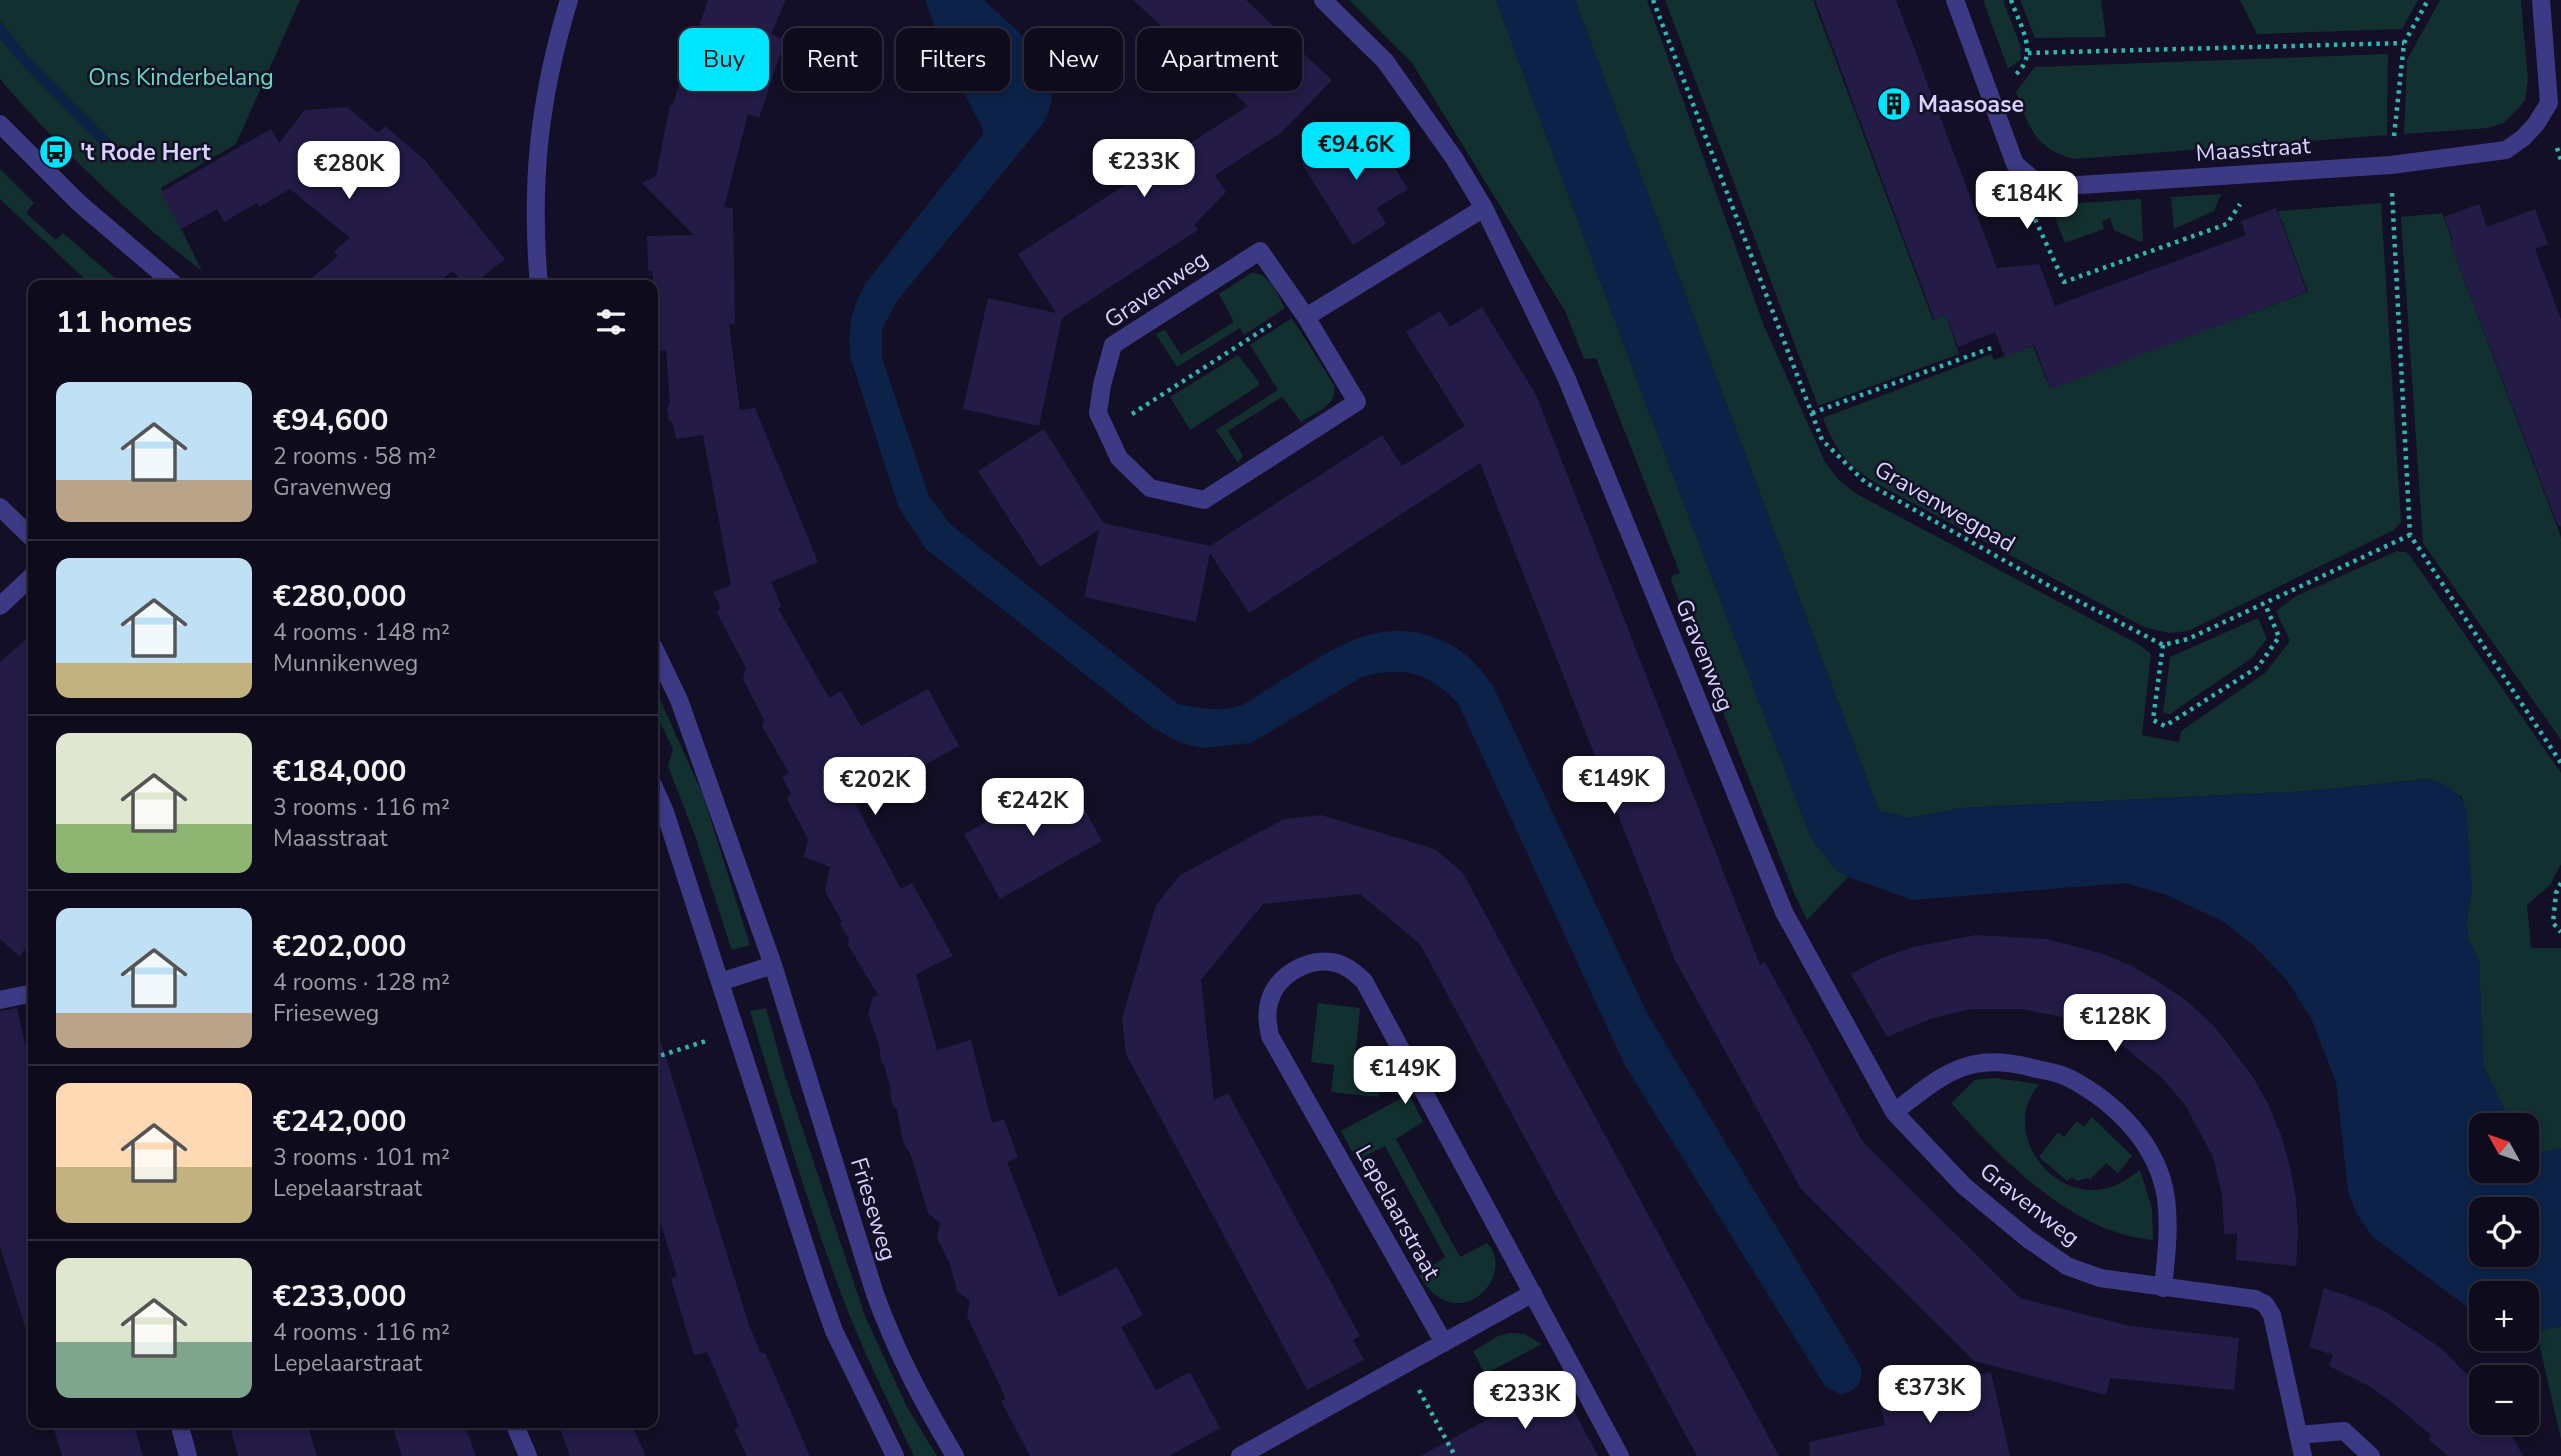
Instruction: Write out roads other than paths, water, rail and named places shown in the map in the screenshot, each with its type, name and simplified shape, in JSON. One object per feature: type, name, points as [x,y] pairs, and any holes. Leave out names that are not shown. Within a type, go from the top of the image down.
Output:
[{"type":"street","points":[[539,280],[534,234],[536,165],[542,108],[557,39],[569,0]]},
{"type":"street","name":"Gravenweg","points":[[1323,0],[1385,61],[1454,158],[1485,208],[1566,377],[1784,912],[1894,1112],[1964,1186],[2028,1239],[2067,1266],[2100,1278],[2255,1299],[2265,1304],[2272,1315],[2303,1456]]},
{"type":"street","name":"Maasstraat","points":[[1955,0],[2015,164],[2033,179],[2064,186],[2391,165],[2507,150],[2530,131],[2549,103],[2541,0]]},
{"type":"street","points":[[0,124],[79,203],[169,280]]},
{"type":"street","points":[[1303,312],[1485,208]]},
{"type":"street","name":"Gravenweg","points":[[1261,251],[1303,312],[1357,402],[1204,500],[1150,488],[1119,458],[1098,413],[1102,385],[1113,345],[1230,268],[1261,251]]},
{"type":"street","points":[[0,507],[28,534]]},
{"type":"street","points":[[0,606],[28,580]]},
{"type":"street","name":"Frieseweg","points":[[658,656],[679,700],[773,965],[889,1333],[916,1390],[955,1456]]},
{"type":"street","points":[[658,796],[783,1183],[834,1331],[895,1456]]},
{"type":"street","name":"Lepelaarstraat","points":[[1444,1343],[1270,1036],[1267,1017],[1269,1000],[1294,969],[1313,962],[1332,962],[1350,968],[1364,981],[1620,1456]]},
{"type":"street","points":[[720,982],[773,965]]},
{"type":"street","points":[[0,1000],[28,994]]},
{"type":"street","points":[[1894,1112],[1945,1074],[1975,1064],[2008,1062],[2066,1076],[2089,1090],[2135,1130],[2155,1161],[2166,1197],[2167,1242],[2163,1288]]},
{"type":"street","points":[[1240,1456],[1533,1293]]},
{"type":"street","points":[[180,1428],[188,1456]]},
{"type":"street","points":[[516,1428],[528,1456]]},
{"type":"street","points":[[2298,1435],[2344,1431],[2371,1456]]},
{"type":"water","points":[[925,0],[984,0],[1024,37],[1024,91],[1052,91],[1050,105],[1042,125],[897,301],[882,329],[882,358],[929,496],[950,524],[1178,704],[1218,709],[1242,705],[1344,644],[1384,632],[1405,631],[1427,635],[1457,648],[1472,661],[1493,686],[1647,1013],[1861,1367],[1861,1378],[1850,1392],[1839,1394],[1825,1386],[1624,1064],[1458,703],[1426,678],[1403,672],[1377,673],[1362,677],[1251,743],[1203,748],[1181,743],[1153,728],[926,549],[898,506],[850,356],[849,345],[856,302],[865,284],[983,134],[963,91],[1010,91],[1010,28],[936,28]]},
{"type":"water","points":[[1496,0],[1575,0],[1879,811],[1910,818],[1962,808],[2309,791],[2428,779],[2446,786],[2460,797],[2466,809],[2472,889],[2466,921],[2468,939],[2479,961],[2483,1065],[2505,1113],[2469,1113],[2469,1183],[2539,1183],[2539,1151],[2561,1148],[2561,1326],[2539,1331],[2539,1281],[2469,1281],[2469,1308],[2372,1236],[2357,1214],[2348,1191],[2336,1082],[2311,1018],[2286,979],[2253,945],[2224,922],[2167,895],[2125,883],[1912,900],[1848,877],[1834,868],[1811,838]]},
{"type":"water","points":[[0,21],[28,57],[118,148],[116,155],[110,154],[19,61],[0,38]]},
{"type":"place","name":"Maasoase","points":[[1894,104]]},
{"type":"place","name":"'t Rode Hert","points":[[56,152]]},
{"type":"park label","name":"Ons Kinderbelang","points":[[181,77]]}]
